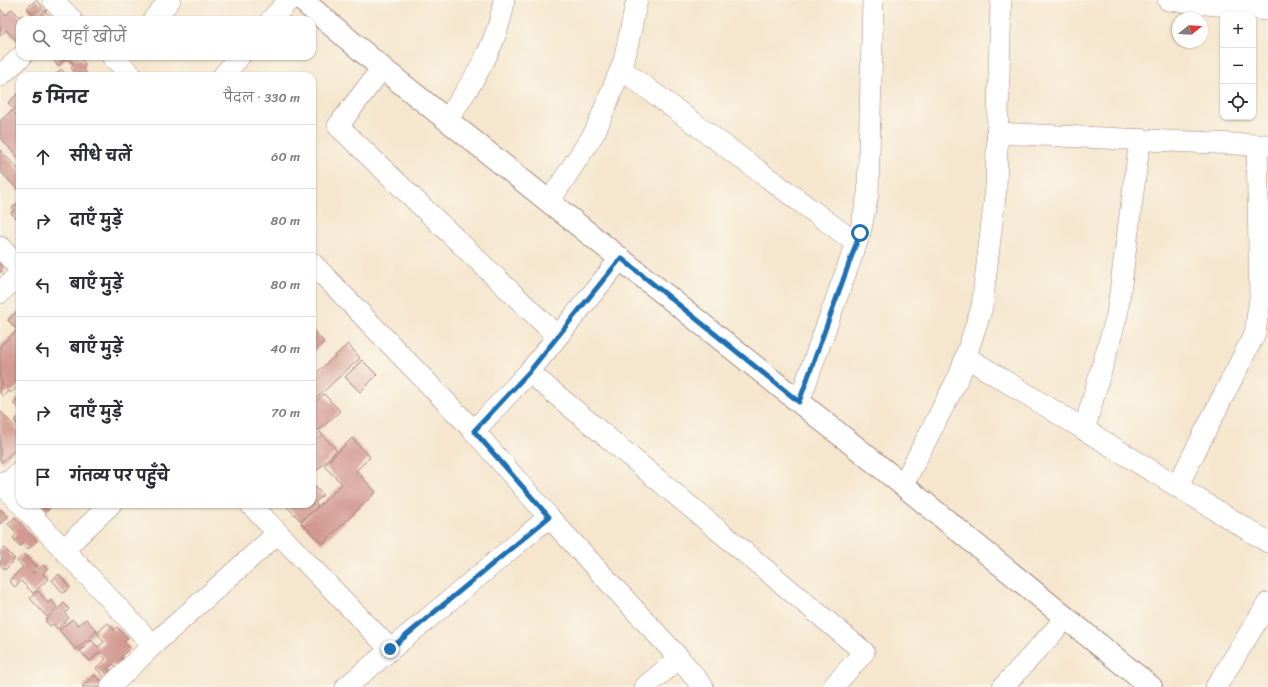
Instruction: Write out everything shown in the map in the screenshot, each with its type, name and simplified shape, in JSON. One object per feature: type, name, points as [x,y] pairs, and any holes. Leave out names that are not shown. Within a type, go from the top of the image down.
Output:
[{"type":"street","points":[[156,16],[170,0]]},
{"type":"street","points":[[275,16],[289,0]]},
{"type":"street","points":[[302,0],[382,68],[621,258],[1151,687]]},
{"type":"street","points":[[447,120],[476,77],[491,46],[504,0]]},
{"type":"street","points":[[549,202],[595,132],[621,69],[638,0]]},
{"type":"street","points":[[799,402],[860,233],[868,194],[873,0]]},
{"type":"street","points":[[903,485],[960,374],[982,307],[996,188],[1001,0]]},
{"type":"street","points":[[1168,0],[1266,10],[1267,0]]},
{"type":"street","points":[[0,76],[18,60]]},
{"type":"street","points":[[119,60],[129,72]]},
{"type":"street","points":[[226,72],[237,60]]},
{"type":"street","points":[[382,68],[338,126],[558,336]]},
{"type":"street","points":[[621,69],[856,244]]},
{"type":"street","points":[[997,133],[1262,145],[1260,298],[1255,333],[1177,487]]},
{"type":"street","points":[[1084,430],[1117,315],[1140,139]]},
{"type":"street","points":[[0,247],[16,265]]},
{"type":"street","points":[[474,431],[529,372],[621,258]]},
{"type":"street","points":[[316,267],[474,431],[549,517],[679,658],[703,687]]},
{"type":"street","points":[[0,293],[16,277]]},
{"type":"street","points":[[966,357],[1268,542]]},
{"type":"street","points":[[529,372],[864,652],[833,687]]},
{"type":"street","points":[[16,474],[2,484],[16,500]]},
{"type":"street","points":[[24,508],[152,645]]},
{"type":"street","points":[[63,550],[107,508]]},
{"type":"street","points":[[254,508],[390,649]]},
{"type":"street","points":[[346,687],[549,517]]},
{"type":"street","points":[[111,686],[152,645],[278,533]]},
{"type":"street","points":[[1216,687],[1268,603]]},
{"type":"street","points":[[1002,687],[1066,618]]},
{"type":"street","points":[[645,687],[679,658]]},
{"type":"building","points":[[36,0],[42,6],[32,16],[29,16],[32,13],[27,8]]},
{"type":"building","points":[[45,6],[48,9],[45,11],[50,16],[35,16]]},
{"type":"building","points":[[0,9],[6,15],[12,9],[19,16],[16,16],[16,40],[6,30],[0,36]]},
{"type":"building","points":[[55,60],[65,60],[58,66],[54,61]]},
{"type":"building","points":[[69,60],[82,60],[86,65],[83,68],[86,72],[75,72],[71,68],[74,65]]},
{"type":"building","points":[[16,95],[16,111],[8,103]]},
{"type":"building","points":[[12,110],[16,114],[16,155],[0,138],[0,121]]},
{"type":"building","points":[[0,150],[16,167],[16,188],[0,171]]},
{"type":"building","points":[[16,204],[16,218],[11,213],[14,210],[12,208]]},
{"type":"building","points":[[0,257],[8,265],[0,273]]},
{"type":"building","points":[[16,313],[16,329],[8,320]]},
{"type":"building","points":[[16,331],[16,388],[10,393],[8,391],[3,396],[0,393],[0,386],[3,384],[0,381],[0,346]]},
{"type":"building","points":[[316,333],[324,342],[316,349]]},
{"type":"building","points":[[348,344],[360,358],[316,398],[316,373]]},
{"type":"building","points":[[362,360],[377,375],[360,392],[345,377]]},
{"type":"building","points":[[324,394],[340,411],[318,431],[316,429],[316,401]]},
{"type":"building","points":[[0,411],[16,428],[16,449],[2,462],[0,460]]},
{"type":"building","points":[[320,432],[337,451],[316,471],[316,436]]},
{"type":"building","points":[[352,438],[370,457],[356,471],[376,492],[322,544],[301,523],[342,484],[324,466]]},
{"type":"building","points":[[316,488],[323,495],[316,502]]},
{"type":"building","points":[[288,508],[316,508],[301,521]]},
{"type":"building","points":[[0,509],[8,517],[0,524]]},
{"type":"building","points":[[15,517],[37,541],[28,549],[23,544],[20,546],[13,538],[17,533],[8,524]]},
{"type":"building","points":[[4,548],[15,559],[5,570],[0,564],[2,558],[0,553]]},
{"type":"building","points":[[24,554],[38,567],[32,572],[33,574],[43,565],[47,569],[43,574],[48,579],[33,593],[21,581],[15,587],[9,581],[23,567],[17,561]]},
{"type":"building","points":[[59,574],[70,588],[63,593],[52,580]]},
{"type":"building","points":[[38,591],[48,603],[51,600],[57,607],[47,617],[30,598]]},
{"type":"building","points":[[64,603],[69,609],[65,613],[69,618],[57,629],[53,624],[50,626],[45,621]]},
{"type":"building","points":[[72,619],[78,625],[86,619],[97,631],[76,650],[59,630]]},
{"type":"building","points":[[108,623],[114,630],[117,627],[128,638],[124,642],[130,648],[121,657],[123,660],[116,667],[113,664],[107,669],[111,673],[105,678],[96,668],[106,659],[99,652],[90,661],[80,651],[91,640],[98,647],[104,642],[97,633]]},
{"type":"building","points":[[95,675],[107,687],[82,687]]},
{"type":"route","points":[[390,649],[549,517],[474,431],[529,372],[621,258],[799,402],[860,233]]}]
